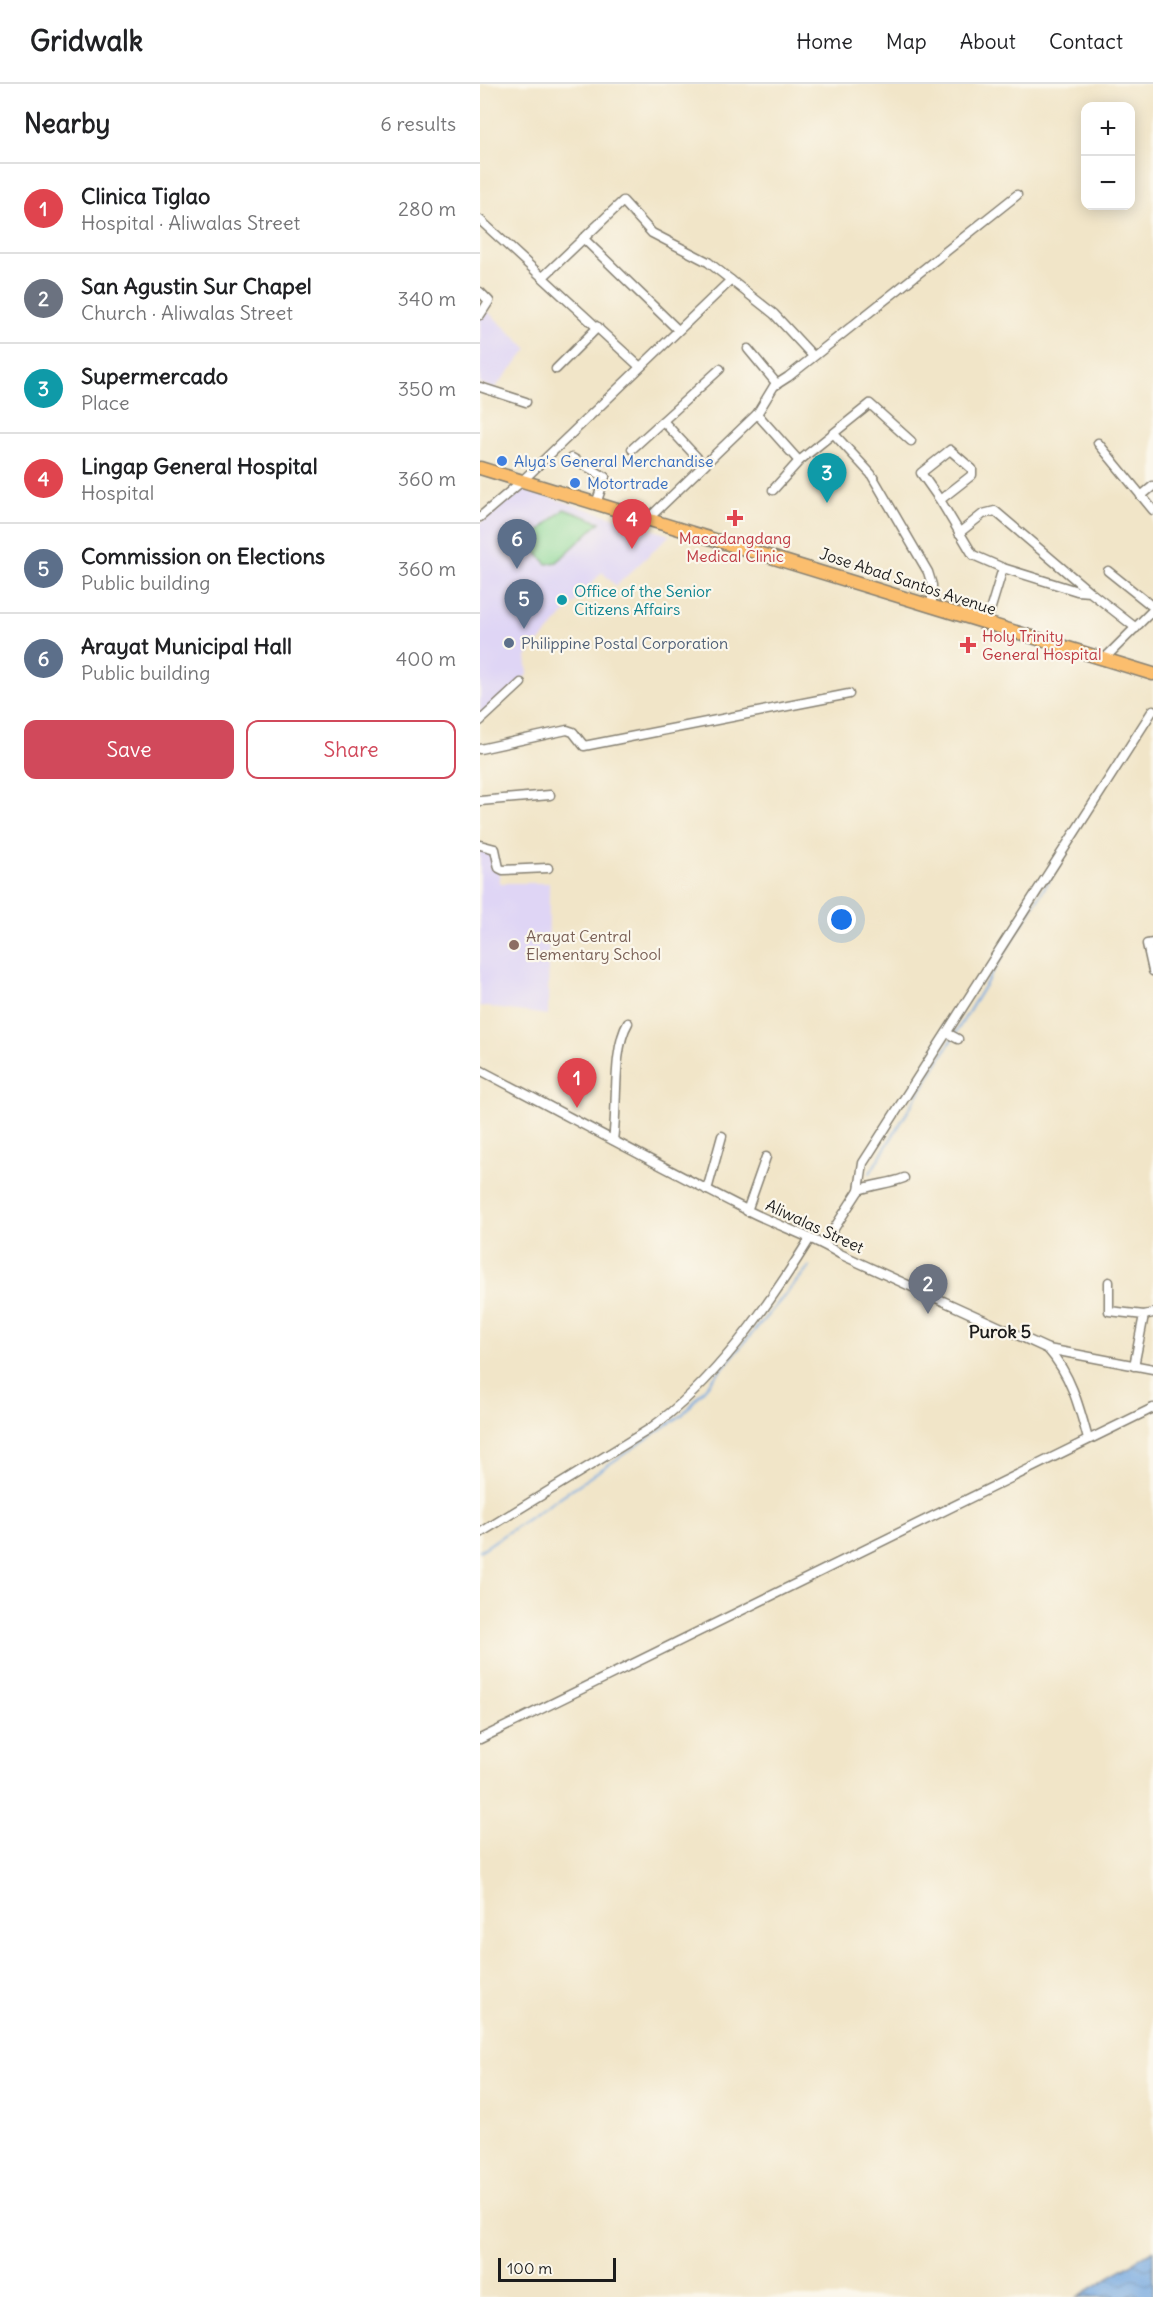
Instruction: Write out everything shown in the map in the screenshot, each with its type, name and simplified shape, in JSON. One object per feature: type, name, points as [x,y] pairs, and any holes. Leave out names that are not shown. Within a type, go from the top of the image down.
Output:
[{"type":"highway","name":"Jose Abad Santos Avenue","points":[[480,468],[1153,674]]},
{"type":"street","points":[[648,519],[757,414],[777,384],[1017,195]]},
{"type":"street","points":[[543,277],[622,201],[652,233],[708,261],[783,321],[813,356]]},
{"type":"street","points":[[480,220],[639,366]]},
{"type":"street","points":[[583,238],[678,330]]},
{"type":"street","points":[[480,516],[521,482],[731,280]]},
{"type":"street","points":[[480,292],[489,301],[480,315]]},
{"type":"street","points":[[556,369],[598,327]]},
{"type":"street","points":[[748,349],[777,384]]},
{"type":"street","points":[[632,449],[720,369]]},
{"type":"street","points":[[480,387],[526,402]]},
{"type":"street","points":[[773,490],[799,461],[870,404],[911,441]]},
{"type":"street","points":[[757,414],[799,461]]},
{"type":"street","points":[[663,421],[703,464]]},
{"type":"street","points":[[834,434],[871,474],[928,572],[932,585],[932,606]]},
{"type":"street","points":[[1098,443],[1153,510]]},
{"type":"street","points":[[940,500],[972,475],[972,469],[950,450],[921,473],[973,555],[1003,568],[1077,591],[1090,592]]},
{"type":"street","points":[[572,458],[605,477],[597,504]]},
{"type":"street","points":[[1141,496],[1153,486]]},
{"type":"street","points":[[959,533],[983,514],[995,510],[1090,592],[1136,628]]},
{"type":"street","points":[[986,624],[1003,568]]},
{"type":"street","points":[[1105,658],[1153,608],[1108,571]]},
{"type":"street","points":[[480,721],[521,683]]},
{"type":"street","points":[[480,749],[567,730],[573,732],[584,747],[849,694]]},
{"type":"street","points":[[824,1244],[859,1190],[863,1163],[948,1034],[1153,710]]},
{"type":"street","points":[[480,801],[550,795]]},
{"type":"street","points":[[480,845],[497,851],[500,867],[503,870],[549,868]]},
{"type":"street","points":[[1153,943],[1147,944],[1153,971]]},
{"type":"street","points":[[613,1140],[617,1075],[623,1035],[628,1023]]},
{"type":"street","points":[[948,1034],[958,1040]]},
{"type":"street","name":"Aliwalas Street","points":[[480,1070],[747,1210],[1047,1349],[1153,1369]]},
{"type":"street","points":[[707,1190],[722,1136]]},
{"type":"street","points":[[747,1210],[766,1157]]},
{"type":"street","points":[[859,1190],[875,1183],[893,1182],[904,1178]]},
{"type":"street","points":[[480,1533],[648,1430],[670,1413],[738,1340],[790,1270],[809,1240]]},
{"type":"street","points":[[1109,1282],[1109,1311],[1148,1314],[1134,1366]]},
{"type":"street","points":[[1047,1349],[1062,1365],[1069,1379],[1088,1439]]},
{"type":"street","points":[[480,1739],[1153,1408]]},
{"type":"shaded area","points":[[487,311],[528,349],[494,389],[480,383],[480,319]]},
{"type":"shaded area","points":[[517,487],[670,535],[616,586],[602,572],[526,657],[528,674],[480,719],[480,523]]},
{"type":"shaded area","name":"Arayat Central Elementary School","points":[[480,849],[496,851],[500,883],[549,883],[548,1015],[480,1006]]},
{"type":"green space","points":[[564,509],[600,522],[557,562],[547,564],[534,548],[535,538]]},
{"type":"water","points":[[1153,2250],[1153,2297],[1077,2297]]},
{"type":"waterway","points":[[870,1173],[1059,864]]},
{"type":"waterway","points":[[480,1551],[682,1415],[809,1267]]},
{"type":"place","name":"Alya's General Merchandise","points":[[502,461]]},
{"type":"place","name":"Motortrade","points":[[575,483]]},
{"type":"place","name":"Supermercado","points":[[827,503]]},
{"type":"place","name":"Macadangdang Medical Clinic","points":[[735,518]]},
{"type":"place","name":"Lingap General Hospital","points":[[632,549]]},
{"type":"place","name":"Arayat Municipal Hall","points":[[517,569]]},
{"type":"place","name":"Office of the Senior Citizens Affairs","points":[[562,600]]},
{"type":"place","name":"Commission on Elections","points":[[524,629]]},
{"type":"place","name":"Philippine Postal Corporation","points":[[509,643]]},
{"type":"place","name":"Holy Trinity General Hospital","points":[[968,645]]},
{"type":"place","name":"Arayat Central Elementary School","points":[[514,945]]},
{"type":"place","name":"Clinica Tiglao","points":[[577,1108]]},
{"type":"place","name":"San Agustin Sur Chapel","points":[[928,1314]]},
{"type":"district","name":"Purok 5","points":[[1000,1331]]}]
